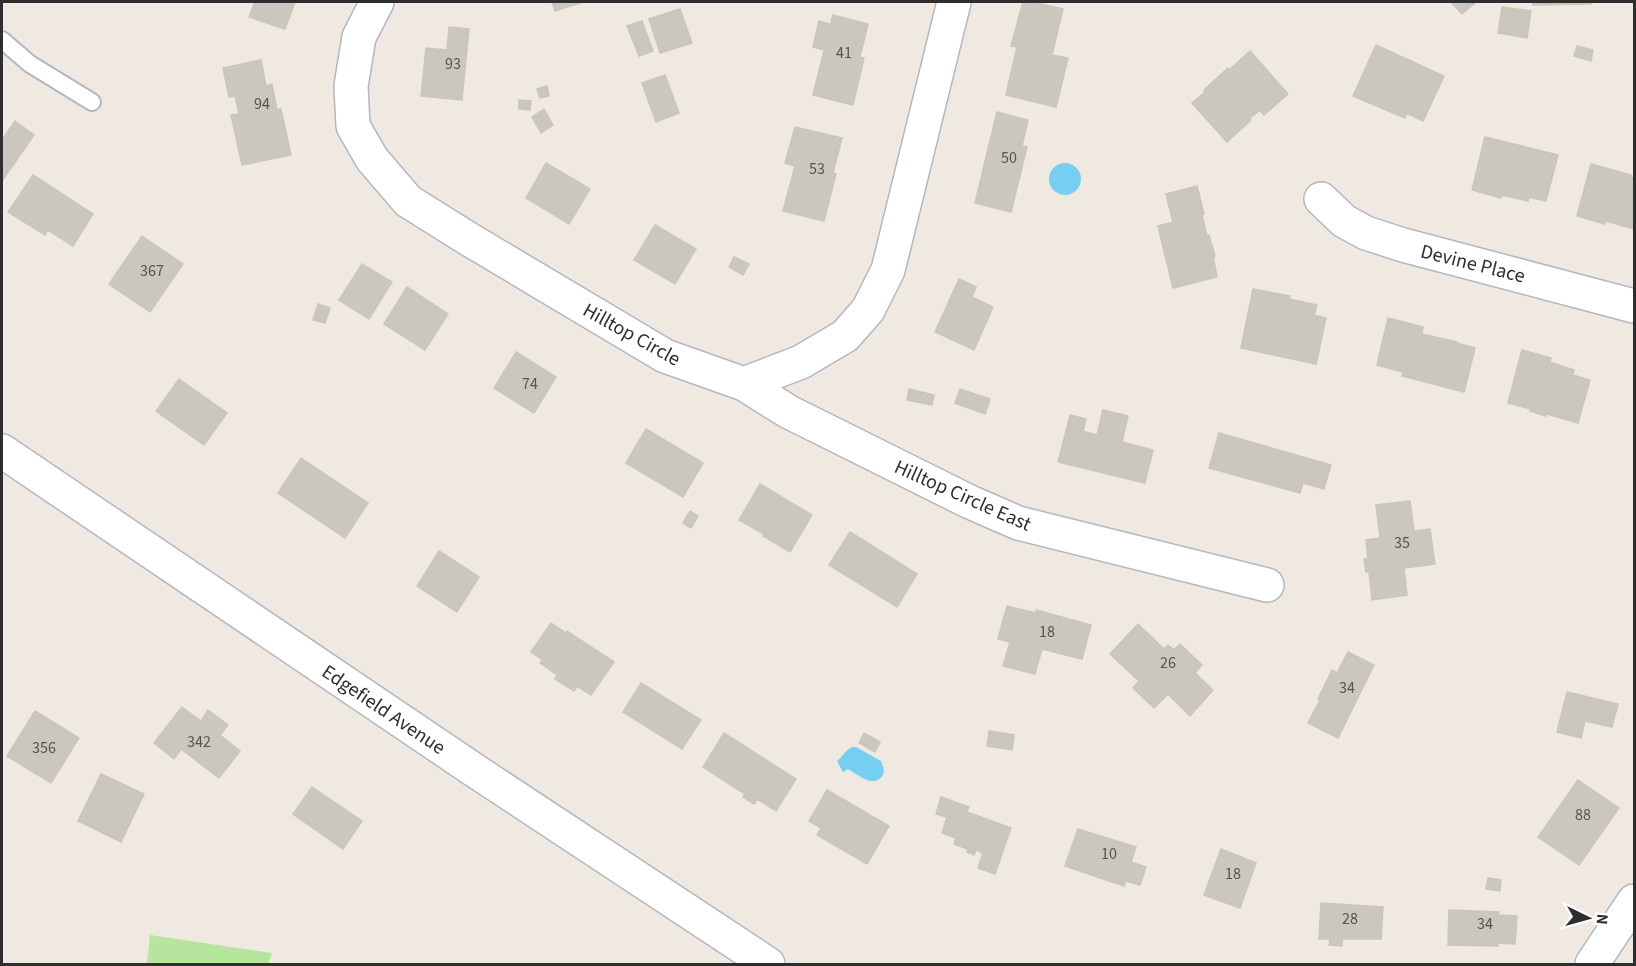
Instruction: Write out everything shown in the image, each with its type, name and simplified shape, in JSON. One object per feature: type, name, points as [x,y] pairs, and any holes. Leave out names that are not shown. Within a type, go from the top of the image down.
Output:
[{"type":"street","name":"Hilltop Circle","points":[[377,2],[359,37],[351,86],[353,126],[372,159],[408,201],[665,356],[744,384]]},
{"type":"street","points":[[744,384],[801,362],[845,336],[868,310],[888,270],[954,2]]},
{"type":"street","name":"Devine Place","points":[[1321,199],[1344,221],[1366,233],[1403,245],[1635,306]]},
{"type":"street","name":"Hilltop Circle East","points":[[744,384],[789,412],[1018,524],[1267,585]]},
{"type":"street","name":"Edgefield Avenue","points":[[2,451],[462,762],[768,964]]},
{"type":"street","points":[[1592,964],[1635,901]]},
{"type":"lane","points":[[2,40],[30,64],[92,102]]},
{"type":"green space","points":[[150,935],[272,953],[268,964],[147,964]]},
{"type":"water","points":[[1065,163],[1077,167],[1081,179],[1077,191],[1065,195],[1053,191],[1049,179],[1053,167]]},
{"type":"water","points":[[852,747],[881,761],[884,771],[879,779],[866,780],[848,769],[843,772],[837,761]]},
{"type":"building","points":[[255,2],[295,2],[285,29],[249,17]]},
{"type":"building","points":[[552,2],[583,2],[555,11]]},
{"type":"building","points":[[1023,2],[1063,9],[1052,55],[1068,58],[1056,107],[1006,95],[1017,47],[1011,46]]},
{"type":"building","points":[[1451,2],[1476,2],[1462,14]]},
{"type":"building","points":[[1533,2],[1591,2],[1591,4],[1533,5]]},
{"type":"building","points":[[1502,7],[1531,11],[1527,38],[1498,33]]},
{"type":"building","points":[[680,9],[692,43],[660,53],[649,19]]},
{"type":"building","points":[[833,15],[868,24],[860,57],[864,58],[853,105],[813,95]]},
{"type":"building","points":[[642,21],[653,51],[639,56],[627,26]]},
{"type":"building","points":[[819,21],[830,24],[824,50],[813,47]]},
{"type":"building","points":[[449,27],[469,29],[462,100],[421,96],[426,48],[447,50]]},
{"type":"building","points":[[1376,45],[1444,76],[1423,121],[1406,113],[1405,118],[1353,96]]},
{"type":"building","points":[[1577,46],[1593,50],[1591,61],[1574,56]]},
{"type":"building","points":[[1250,51],[1288,94],[1264,115],[1260,110],[1227,142],[1192,103],[1228,68],[1229,70]]},
{"type":"building","points":[[261,60],[266,86],[272,84],[277,110],[281,109],[291,155],[242,165],[231,115],[239,114],[235,96],[229,97],[223,68]]},
{"type":"building","points":[[665,75],[679,113],[656,122],[642,83]]},
{"type":"building","points":[[547,86],[549,96],[540,98],[537,89]]},
{"type":"building","points":[[519,100],[531,101],[530,110],[519,109]]},
{"type":"building","points":[[544,109],[553,125],[541,133],[532,117]]},
{"type":"building","points":[[997,112],[1028,120],[1022,146],[1027,147],[1011,212],[975,203]]},
{"type":"building","points":[[15,121],[34,135],[2,181],[2,140]]},
{"type":"building","points":[[795,127],[842,138],[824,221],[783,211],[795,166],[785,163]]},
{"type":"building","points":[[1485,137],[1558,155],[1546,201],[1529,197],[1528,201],[1502,195],[1501,198],[1472,190]]},
{"type":"building","points":[[546,163],[590,189],[569,224],[526,198]]},
{"type":"building","points":[[1591,164],[1631,175],[1634,178],[1634,229],[1577,216]]},
{"type":"building","points":[[33,175],[93,214],[73,246],[48,230],[45,235],[8,212]]},
{"type":"building","points":[[1197,186],[1207,236],[1209,235],[1215,256],[1213,256],[1217,277],[1173,288],[1158,226],[1173,222],[1166,194]]},
{"type":"building","points":[[655,225],[696,249],[675,284],[634,260]]},
{"type":"building","points":[[142,236],[183,264],[150,312],[109,284]]},
{"type":"building","points":[[734,257],[749,264],[743,275],[729,267]]},
{"type":"building","points":[[362,264],[392,282],[369,319],[339,300]]},
{"type":"building","points":[[959,279],[976,287],[972,297],[993,307],[974,350],[935,332]]},
{"type":"building","points":[[407,287],[448,314],[425,350],[384,324]]},
{"type":"building","points":[[1253,289],[1290,296],[1289,299],[1317,305],[1314,315],[1326,318],[1316,364],[1241,348]]},
{"type":"building","points":[[318,304],[330,308],[325,323],[313,320]]},
{"type":"building","points":[[1388,318],[1423,327],[1422,334],[1475,348],[1464,392],[1402,376],[1403,372],[1377,365]]},
{"type":"building","points":[[1522,350],[1551,358],[1550,362],[1574,370],[1573,375],[1590,380],[1578,423],[1547,414],[1546,416],[1508,403]]},
{"type":"building","points":[[516,352],[556,377],[534,413],[494,388]]},
{"type":"building","points":[[179,379],[227,413],[204,445],[156,411]]},
{"type":"building","points":[[909,389],[934,395],[932,405],[907,400]]},
{"type":"building","points":[[960,389],[990,399],[985,414],[955,403]]},
{"type":"building","points":[[1103,410],[1128,416],[1122,442],[1153,450],[1145,483],[1058,462],[1067,427],[1097,435]]},
{"type":"building","points":[[1070,415],[1086,419],[1083,431],[1067,427]]},
{"type":"building","points":[[646,429],[703,463],[683,497],[626,463]]},
{"type":"building","points":[[1219,433],[1331,465],[1324,489],[1303,483],[1300,493],[1209,468]]},
{"type":"building","points":[[301,458],[368,503],[345,538],[278,493]]},
{"type":"building","points":[[760,484],[812,515],[790,552],[739,520]]},
{"type":"building","points":[[1410,501],[1414,531],[1430,529],[1435,564],[1404,568],[1407,595],[1372,600],[1369,572],[1366,572],[1364,559],[1368,559],[1366,540],[1380,538],[1376,505]]},
{"type":"building","points":[[690,511],[698,516],[691,528],[683,523]]},
{"type":"building","points":[[850,532],[917,574],[897,607],[829,565]]},
{"type":"building","points":[[439,551],[479,577],[457,612],[417,586]]},
{"type":"building","points":[[1007,606],[1036,613],[1036,610],[1091,625],[1082,659],[1042,649],[1035,674],[1003,666],[1010,642],[998,639]]},
{"type":"building","points":[[551,623],[614,662],[591,695],[577,686],[574,691],[555,679],[557,675],[540,663],[543,660],[531,652]]},
{"type":"building","points":[[1138,624],[1164,649],[1168,645],[1174,650],[1180,644],[1202,665],[1195,673],[1213,690],[1190,716],[1168,694],[1154,708],[1133,688],[1139,681],[1110,654]]},
{"type":"building","points":[[1348,652],[1374,665],[1338,738],[1308,723],[1332,670],[1337,673]]},
{"type":"building","points":[[641,683],[701,720],[682,749],[623,712]]},
{"type":"building","points":[[1567,692],[1618,704],[1612,727],[1585,721],[1581,738],[1557,732]]},
{"type":"building","points":[[182,707],[201,721],[208,710],[228,725],[220,735],[240,751],[219,778],[181,749],[174,759],[154,743]]},
{"type":"building","points":[[35,711],[79,738],[51,783],[7,756]]},
{"type":"building","points":[[989,731],[1014,735],[1012,750],[987,746]]},
{"type":"building","points":[[724,733],[796,779],[776,811],[757,799],[754,804],[743,797],[745,794],[703,767]]},
{"type":"building","points":[[864,733],[880,742],[875,752],[859,743]]},
{"type":"building","points":[[101,774],[144,794],[121,842],[78,821]]},
{"type":"building","points":[[1578,780],[1619,808],[1579,865],[1538,837]]},
{"type":"building","points":[[312,787],[362,821],[343,849],[293,814]]},
{"type":"building","points":[[827,790],[889,826],[867,864],[817,835],[821,828],[809,821]]},
{"type":"building","points":[[941,797],[969,807],[967,812],[1011,828],[995,874],[978,868],[983,853],[976,850],[974,855],[967,852],[968,849],[954,844],[956,838],[942,833],[947,817],[936,814]]},
{"type":"building","points":[[1078,829],[1136,847],[1131,862],[1146,867],[1140,885],[1126,881],[1124,886],[1065,866]]},
{"type":"building","points":[[1221,849],[1256,863],[1240,908],[1204,895]]},
{"type":"building","points":[[1488,878],[1501,880],[1500,891],[1486,889]]},
{"type":"building","points":[[1321,903],[1383,907],[1381,939],[1342,939],[1342,946],[1329,945],[1330,939],[1319,939]]},
{"type":"building","points":[[1449,910],[1499,912],[1498,915],[1517,916],[1515,944],[1448,945]]}]
